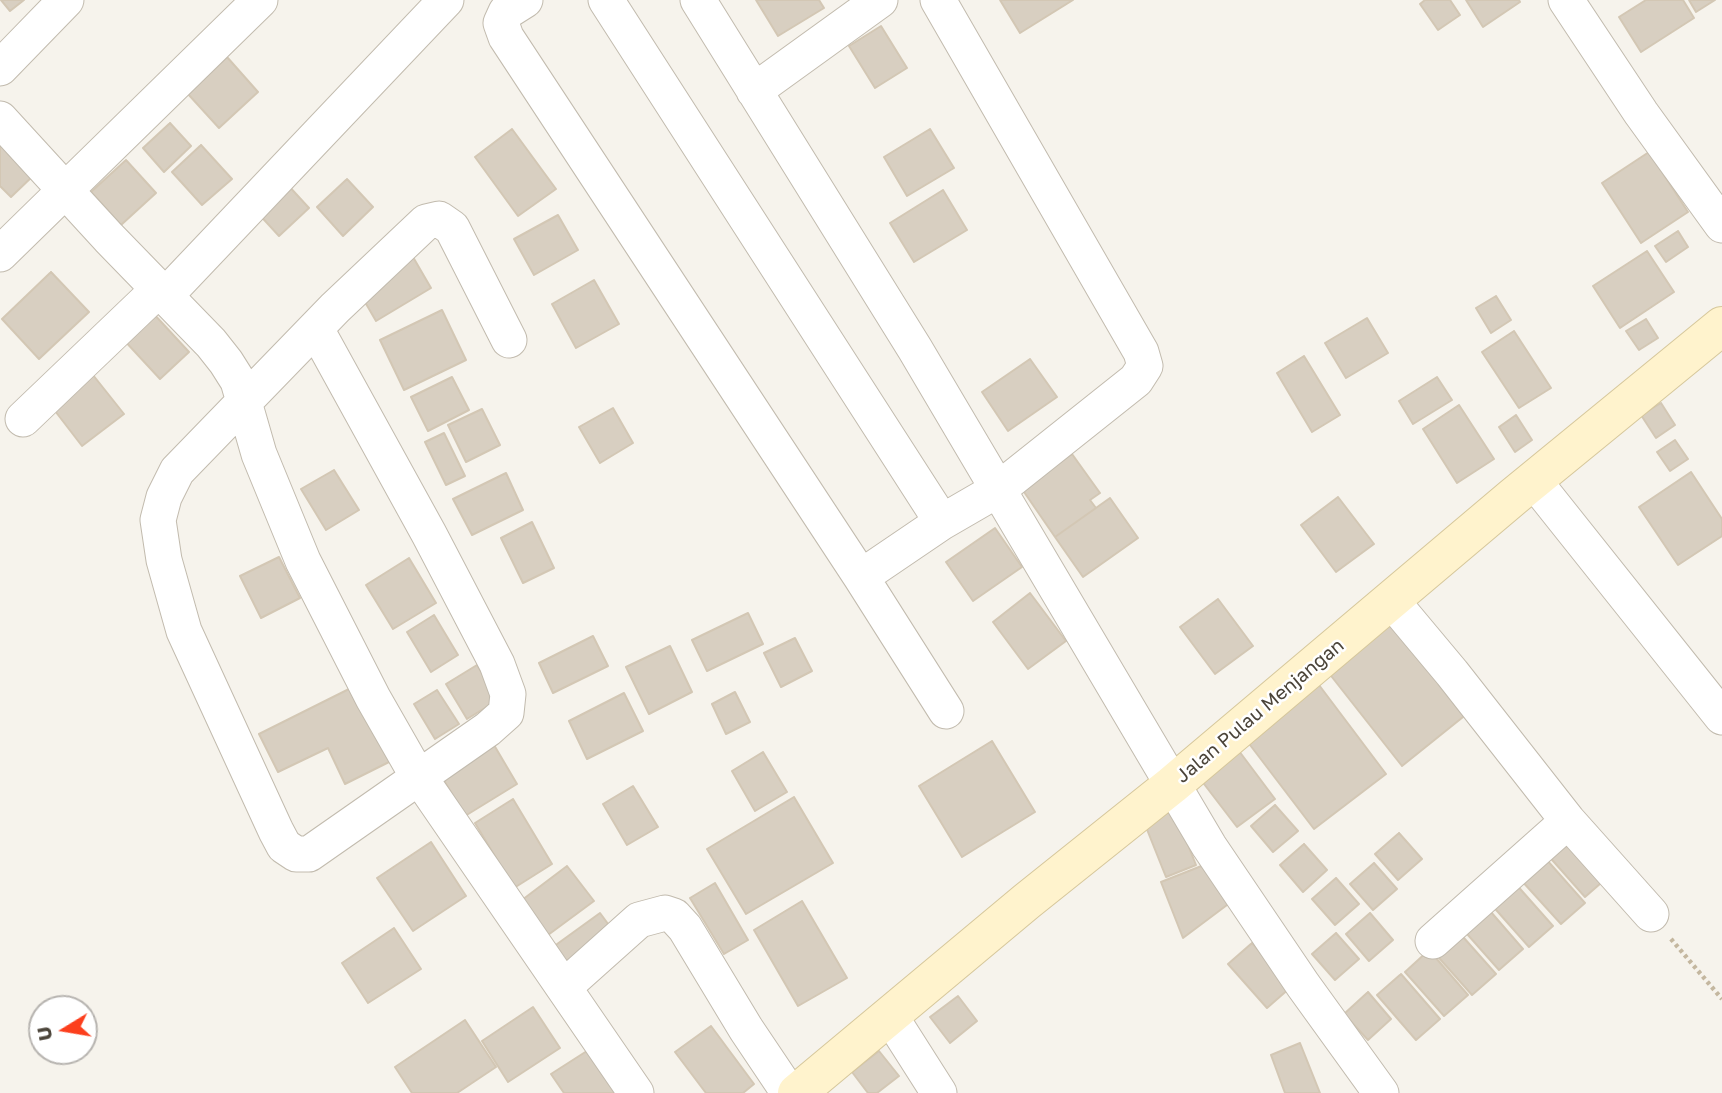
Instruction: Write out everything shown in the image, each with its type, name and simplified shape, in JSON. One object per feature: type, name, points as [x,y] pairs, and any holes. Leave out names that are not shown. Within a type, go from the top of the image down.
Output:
[{"type":"street","points":[[0,68],[66,0]]},
{"type":"street","points":[[0,254],[260,0]]},
{"type":"street","points":[[23,419],[162,293],[446,0]]},
{"type":"street","points":[[525,0],[506,12],[501,23],[506,37],[946,711]]},
{"type":"street","points":[[607,0],[942,522]]},
{"type":"street","points":[[698,0],[999,489],[1209,846],[1381,1093]]},
{"type":"street","points":[[754,91],[880,0]]},
{"type":"street","points":[[861,577],[942,522],[999,489],[1136,380],[1145,366],[1141,352],[938,0]]},
{"type":"street","points":[[1566,0],[1620,83],[1722,225]]},
{"type":"street","points":[[0,119],[226,362],[238,381],[248,422],[267,475],[303,561],[373,698],[419,777],[636,1093]]},
{"type":"street","points":[[316,329],[429,534],[496,664],[508,694],[506,713],[478,737],[309,854],[296,854],[284,846],[276,831],[184,631],[164,560],[158,520],[164,497],[177,471],[244,401],[316,329],[420,226],[432,219],[439,219],[457,235],[509,340]]},
{"type":"street","name":"Jalan Pulau Menjangan","points":[[797,1093],[1027,901],[1172,785],[1722,326]]},
{"type":"street","points":[[1534,481],[1722,717]]},
{"type":"street","points":[[1391,600],[1568,821],[1651,914]]},
{"type":"street","points":[[1433,941],[1568,821]]},
{"type":"street","points":[[564,987],[639,920],[665,912],[674,916],[685,928],[746,1030],[789,1093]]},
{"type":"street","points":[[890,1016],[939,1093]]},
{"type":"path","points":[[1651,914],[1722,999]]},
{"type":"building","points":[[1,0],[24,0],[10,11]]},
{"type":"building","points":[[756,0],[819,0],[824,8],[778,36]]},
{"type":"building","points":[[1000,0],[1073,0],[1020,33]]},
{"type":"building","points":[[1425,0],[1450,0],[1460,15],[1438,30],[1420,4]]},
{"type":"building","points":[[1466,0],[1519,0],[1520,2],[1483,27]]},
{"type":"building","points":[[1646,0],[1683,0],[1694,18],[1641,52],[1619,17]]},
{"type":"building","points":[[1689,0],[1715,0],[1696,12]]},
{"type":"building","points":[[881,26],[907,68],[875,88],[849,46]]},
{"type":"building","points":[[227,57],[258,92],[219,128],[188,94]]},
{"type":"building","points":[[170,123],[191,146],[164,172],[143,148]]},
{"type":"building","points":[[512,129],[556,189],[518,216],[475,157]]},
{"type":"building","points":[[930,129],[954,168],[907,196],[884,157]]},
{"type":"building","points":[[0,135],[36,173],[11,197],[0,186]]},
{"type":"building","points":[[201,145],[232,179],[202,205],[172,172]]},
{"type":"building","points":[[1649,152],[1688,212],[1641,243],[1602,183]]},
{"type":"building","points":[[126,160],[156,193],[121,225],[91,192]]},
{"type":"building","points":[[347,179],[373,207],[343,236],[317,207]]},
{"type":"building","points":[[286,183],[309,208],[279,236],[256,211]]},
{"type":"building","points":[[943,190],[967,230],[914,262],[890,223]]},
{"type":"building","points":[[558,215],[578,250],[534,275],[514,239]]},
{"type":"building","points":[[1678,231],[1688,247],[1666,262],[1655,246]]},
{"type":"building","points":[[1647,251],[1674,292],[1620,328],[1593,286]]},
{"type":"building","points":[[413,257],[431,288],[376,321],[358,290]]},
{"type":"building","points":[[51,272],[89,312],[39,359],[2,319]]},
{"type":"building","points":[[594,280],[619,324],[576,348],[552,304]]},
{"type":"building","points":[[1496,296],[1511,320],[1491,333],[1476,308]]},
{"type":"building","points":[[442,310],[466,360],[404,390],[380,340]]},
{"type":"building","points":[[152,312],[189,352],[160,379],[123,339]]},
{"type":"building","points":[[1367,318],[1388,353],[1346,378],[1325,343]]},
{"type":"building","points":[[1646,319],[1658,338],[1639,350],[1626,331]]},
{"type":"building","points":[[1514,331],[1551,388],[1519,408],[1482,352]]},
{"type":"building","points":[[1304,356],[1340,415],[1312,432],[1277,373]]},
{"type":"building","points":[[1030,359],[1057,397],[1008,431],[982,392]]},
{"type":"building","points":[[93,375],[124,414],[82,446],[52,407]]},
{"type":"building","points":[[452,377],[469,410],[428,431],[411,397]]},
{"type":"building","points":[[1437,377],[1452,400],[1413,424],[1399,401]]},
{"type":"building","points":[[1661,403],[1675,425],[1656,438],[1641,415]]},
{"type":"building","points":[[1459,405],[1494,459],[1457,483],[1423,429]]},
{"type":"building","points":[[613,408],[633,443],[600,463],[579,427]]},
{"type":"building","points":[[482,409],[500,445],[466,462],[448,425]]},
{"type":"building","points":[[1516,415],[1532,440],[1515,452],[1499,427]]},
{"type":"building","points":[[444,433],[465,476],[446,485],[425,442]]},
{"type":"building","points":[[1675,440],[1688,459],[1670,471],[1657,452]]},
{"type":"building","points":[[1072,454],[1100,493],[1090,500],[1096,508],[1055,537],[1022,489]]},
{"type":"building","points":[[334,470],[359,510],[326,530],[301,489]]},
{"type":"building","points":[[1691,472],[1722,519],[1722,536],[1678,565],[1639,507]]},
{"type":"building","points":[[506,473],[523,510],[472,535],[453,499]]},
{"type":"building","points":[[1338,497],[1374,544],[1336,572],[1301,525]]},
{"type":"building","points":[[1110,498],[1138,538],[1083,577],[1055,537]]},
{"type":"building","points":[[532,522],[554,568],[523,583],[501,538]]},
{"type":"building","points":[[995,528],[1022,567],[973,601],[946,562]]},
{"type":"building","points":[[279,557],[300,598],[261,618],[240,576]]},
{"type":"building","points":[[409,558],[436,603],[393,629],[366,585]]},
{"type":"building","points":[[1030,593],[1066,641],[1028,669],[993,622]]},
{"type":"building","points":[[1218,599],[1253,646],[1215,674],[1180,627]]},
{"type":"building","points":[[748,613],[763,644],[707,671],[692,640]]},
{"type":"building","points":[[434,615],[458,655],[431,672],[407,632]]},
{"type":"building","points":[[1394,619],[1468,713],[1402,766],[1328,672]]},
{"type":"building","points":[[593,636],[608,666],[553,693],[539,663]]},
{"type":"building","points":[[795,638],[812,671],[781,687],[764,653]]},
{"type":"building","points":[[670,646],[692,692],[649,714],[626,667]]},
{"type":"building","points":[[477,665],[498,700],[467,719],[446,684]]},
{"type":"building","points":[[1319,685],[1386,774],[1314,829],[1247,741]]},
{"type":"building","points":[[355,686],[391,761],[345,784],[328,748],[278,772],[259,734]]},
{"type":"building","points":[[437,690],[459,724],[435,739],[414,704]]},
{"type":"building","points":[[735,692],[750,722],[726,734],[712,704]]},
{"type":"building","points":[[624,693],[643,731],[587,759],[569,721]]},
{"type":"building","points":[[992,741],[1035,812],[962,857],[919,786]]},
{"type":"building","points":[[494,745],[517,784],[465,816],[442,777]]},
{"type":"building","points":[[1239,751],[1275,799],[1237,827],[1201,780]]},
{"type":"building","points":[[763,752],[787,792],[755,811],[732,771]]},
{"type":"building","points":[[633,786],[658,827],[627,845],[603,804]]},
{"type":"building","points":[[794,797],[833,863],[746,914],[707,849]]},
{"type":"building","points":[[513,799],[552,864],[514,888],[475,823]]},
{"type":"building","points":[[1275,805],[1298,831],[1273,852],[1251,826]]},
{"type":"building","points":[[1174,810],[1196,865],[1166,877],[1144,822]]},
{"type":"building","points":[[1570,831],[1609,876],[1585,897],[1546,853]]},
{"type":"building","points":[[1399,833],[1422,859],[1398,880],[1375,854]]},
{"type":"building","points":[[431,842],[466,896],[413,931],[377,878]]},
{"type":"building","points":[[1304,844],[1327,870],[1303,892],[1280,865]]},
{"type":"building","points":[[1546,859],[1585,903],[1561,924],[1521,880]]},
{"type":"building","points":[[1209,863],[1235,899],[1183,938],[1161,882]]},
{"type":"building","points":[[1374,863],[1397,889],[1373,910],[1350,884]]},
{"type":"building","points":[[567,866],[594,901],[548,935],[522,900]]},
{"type":"building","points":[[1336,878],[1359,904],[1335,925],[1312,899]]},
{"type":"building","points":[[1514,882],[1553,926],[1529,947],[1490,903]]},
{"type":"building","points":[[715,883],[748,940],[724,954],[690,898]]},
{"type":"building","points":[[802,901],[847,978],[798,1006],[754,930]]},
{"type":"building","points":[[1484,904],[1523,949],[1499,970],[1460,926]]},
{"type":"building","points":[[600,913],[614,932],[568,967],[553,947]]},
{"type":"building","points":[[1370,913],[1393,940],[1369,961],[1346,934]]},
{"type":"building","points":[[394,928],[421,969],[368,1003],[342,963]]},
{"type":"building","points":[[1456,929],[1496,974],[1472,995],[1432,950]]},
{"type":"building","points":[[1336,933],[1359,959],[1335,980],[1312,954]]},
{"type":"building","points":[[1252,943],[1291,987],[1267,1008],[1228,964]]},
{"type":"building","points":[[1429,950],[1468,995],[1444,1016],[1405,972]]},
{"type":"building","points":[[1401,974],[1440,1019],[1416,1040],[1377,995]]},
{"type":"building","points":[[1368,992],[1391,1019],[1368,1040],[1344,1014]]},
{"type":"building","points":[[958,996],[977,1021],[950,1043],[930,1017]]},
{"type":"building","points":[[533,1007],[560,1048],[508,1082],[482,1041]]},
{"type":"building","points":[[465,1020],[496,1067],[457,1093],[412,1093],[395,1067]]},
{"type":"building","points":[[711,1026],[754,1084],[743,1093],[706,1093],[675,1052]]},
{"type":"building","points":[[1300,1043],[1320,1093],[1285,1093],[1271,1055]]},
{"type":"building","points":[[590,1049],[615,1093],[564,1093],[551,1074]]},
{"type":"building","points":[[879,1051],[899,1076],[877,1093],[868,1093],[852,1072]]}]
